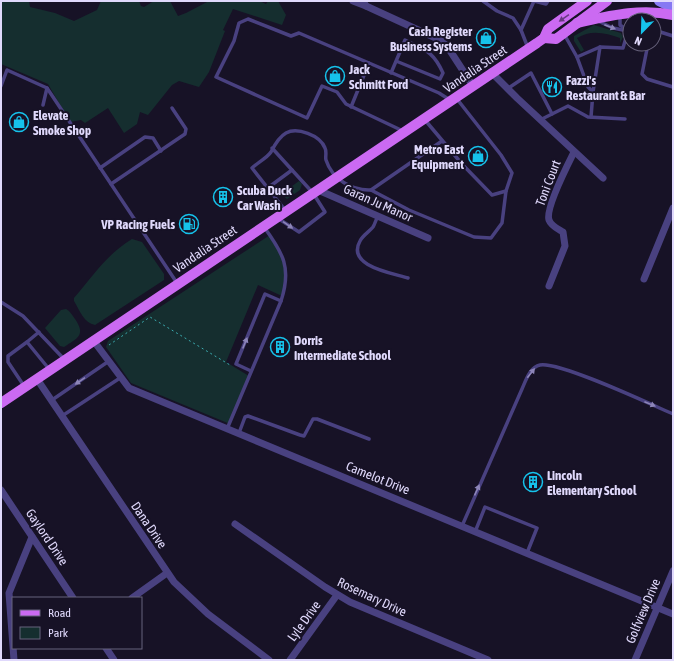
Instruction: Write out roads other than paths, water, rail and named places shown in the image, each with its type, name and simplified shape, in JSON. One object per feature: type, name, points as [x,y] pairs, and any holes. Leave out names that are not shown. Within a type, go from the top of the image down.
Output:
[{"type":"main road","name":"Vandalia Street","points":[[2,399],[24,387],[425,119],[492,72],[529,49],[544,38],[548,28],[587,1]]},
{"type":"main road","name":"Vandalia Street","points":[[544,38],[556,39],[607,1]]},
{"type":"main road","points":[[659,1],[673,8]]},
{"type":"main road","points":[[577,23],[621,14],[649,11],[673,15]]},
{"type":"street","points":[[353,1],[364,3],[440,40],[447,46],[473,86]]},
{"type":"street","name":"Toni Court","points":[[492,72],[507,89],[603,178]]},
{"type":"street","name":"Toni Court","points":[[549,286],[566,243],[563,232],[550,223],[548,214],[574,152]]},
{"type":"street","name":"Garan Ju Manor","points":[[316,192],[378,216],[428,238]]},
{"type":"street","points":[[644,278],[673,208]]},
{"type":"street","name":"Camelot Drive","points":[[93,340],[129,388],[673,614]]},
{"type":"street","name":"Dana Drive","points":[[37,378],[167,573],[183,591],[208,614],[269,660]]},
{"type":"street","name":"Gaylord Drive","points":[[1,490],[73,597]]},
{"type":"street","name":"Rosemary Drive","points":[[235,524],[337,595],[488,660]]},
{"type":"street","points":[[12,633],[9,593],[32,536]]},
{"type":"street","name":"Golfview Drive","points":[[635,660],[673,571]]},
{"type":"street","points":[[133,597],[167,573]]},
{"type":"street","name":"Lyle Drive","points":[[290,660],[337,595]]},
{"type":"street","points":[[13,649],[14,660]]},
{"type":"street","points":[[107,649],[114,660]]},
{"type":"lane","points":[[521,30],[534,1],[546,4],[548,1]]},
{"type":"lane","points":[[485,2],[497,11],[513,18],[521,30],[529,49]]},
{"type":"lane","points":[[621,14],[619,22],[622,25]]},
{"type":"lane","points":[[272,148],[292,170],[316,192],[325,212],[299,232],[281,214],[268,187],[252,168],[270,153],[272,148],[284,134],[293,130],[305,132],[319,141],[325,148],[326,160],[336,178],[360,190],[371,190],[409,210],[474,237],[491,238],[502,223],[506,191],[512,173],[501,155],[453,99],[299,33],[291,36],[248,19],[239,23],[234,42],[216,77],[307,118],[322,86],[336,92],[346,104],[351,107],[405,132]]},
{"type":"lane","points":[[594,19],[613,28],[622,30]]},
{"type":"lane","points":[[563,33],[577,57],[588,87],[593,92]]},
{"type":"lane","points":[[662,33],[673,36]]},
{"type":"lane","points":[[391,72],[405,40],[433,54],[437,59],[443,73],[440,79],[396,61]]},
{"type":"lane","points":[[591,117],[593,92],[600,47]]},
{"type":"lane","points":[[577,57],[600,47],[622,48]]},
{"type":"lane","points":[[646,52],[642,74],[647,79],[673,87]]},
{"type":"lane","points":[[351,107],[369,63]]},
{"type":"lane","points":[[1,86],[7,70],[47,88],[178,283]]},
{"type":"lane","points":[[507,89],[531,73],[552,114]]},
{"type":"lane","points":[[43,105],[47,88]]},
{"type":"lane","points":[[540,120],[568,106],[591,117],[626,119]]},
{"type":"lane","points":[[111,184],[186,134],[186,129],[172,108]]},
{"type":"lane","points":[[425,119],[462,164],[492,195],[506,191]]},
{"type":"lane","points":[[100,168],[145,138],[153,138],[161,151]]},
{"type":"lane","points":[[371,190],[442,141]]},
{"type":"lane","points":[[268,187],[292,170]]},
{"type":"lane","points":[[378,216],[373,227],[361,239],[358,249],[358,256],[361,260],[376,268],[408,278]]},
{"type":"lane","points":[[227,430],[281,301],[286,281],[286,266],[281,251],[264,226]]},
{"type":"lane","points":[[251,371],[236,364],[265,294],[281,301]]},
{"type":"lane","points":[[1,302],[23,316],[64,359]]},
{"type":"lane","points":[[24,387],[8,362],[8,356],[39,332]]},
{"type":"lane","points":[[27,342],[49,370]]},
{"type":"lane","points":[[51,400],[109,361]]},
{"type":"lane","points":[[462,526],[522,389],[533,368],[541,365],[562,368],[673,414]]},
{"type":"lane","points":[[62,416],[120,378]]},
{"type":"lane","points":[[238,434],[245,417],[248,416],[304,436],[314,419],[317,419],[369,439]]},
{"type":"lane","points":[[475,532],[485,507],[531,525],[537,528],[527,553]]},
{"type":"place","name":"Cash Register Business Systems","points":[[486,38]]},
{"type":"place","name":"Jack Schmitt Ford","points":[[335,76]]},
{"type":"place","name":"Fazzi's Restaurant & Bar","points":[[552,87]]},
{"type":"place","name":"Elevate Smoke Shop","points":[[19,122]]},
{"type":"place","name":"Metro East Equipment","points":[[478,156]]},
{"type":"place","name":"Scuba Duck Car Wash","points":[[223,197]]},
{"type":"place","name":"VP Racing Fuels","points":[[189,224]]},
{"type":"place","name":"Dorris Intermediate School","points":[[280,347]]},
{"type":"place","name":"Lincoln Elementary School","points":[[533,482]]}]
